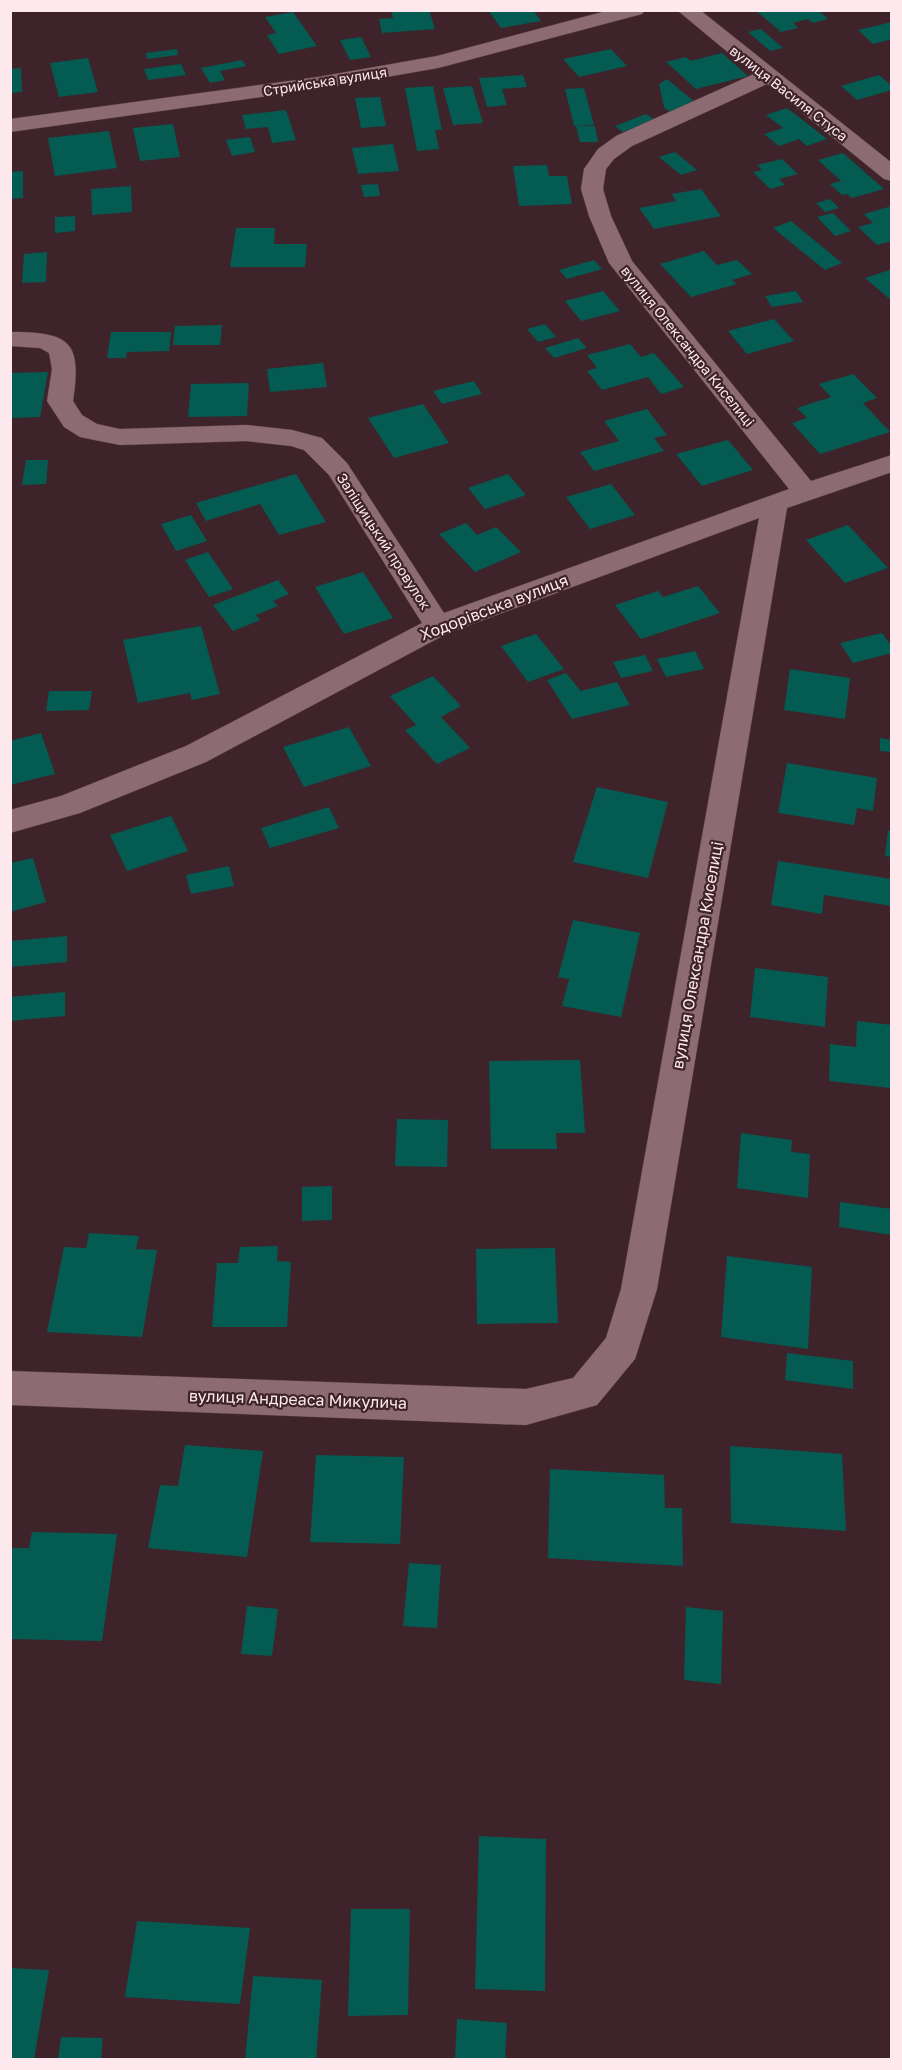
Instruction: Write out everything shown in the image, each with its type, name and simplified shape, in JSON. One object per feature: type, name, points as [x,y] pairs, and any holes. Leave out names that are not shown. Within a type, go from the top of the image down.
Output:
[{"type":"street","name":"Стрийська вулиця","points":[[10,126],[318,83],[438,62],[635,10]]},
{"type":"street","name":"вулиця Василя Стуса","points":[[687,10],[891,174]]},
{"type":"street","name":"вулиця Олександра Киселиці","points":[[767,76],[624,141],[606,154],[595,169],[592,189],[600,216],[621,263],[806,492]]},
{"type":"street","name":"Заліщицький провулок","points":[[10,339],[51,341],[61,348],[66,364],[60,401],[73,422],[89,431],[120,437],[246,432],[292,438],[313,444],[338,469],[438,626]]},
{"type":"street","name":"Ходорівська вулиця","points":[[10,822],[69,804],[196,754],[438,626],[891,463]]},
{"type":"street","name":"вулиця Олександра Киселиці","points":[[584,1393],[622,1347],[639,1289],[775,503]]},
{"type":"street","name":"вулиця Андреаса Микулича","points":[[10,1388],[526,1407],[584,1393]]},
{"type":"building","points":[[391,10],[429,10],[435,29],[382,33],[379,19],[393,18]]},
{"type":"building","points":[[488,10],[533,10],[541,21],[501,28]]},
{"type":"building","points":[[755,10],[818,10],[828,19],[813,23],[808,19],[793,23],[798,28],[781,32]]},
{"type":"building","points":[[293,12],[317,46],[279,54],[267,35],[276,33],[265,17]]},
{"type":"building","points":[[892,22],[892,39],[873,44],[858,30]]},
{"type":"building","points":[[761,29],[783,48],[770,51],[748,32]]},
{"type":"building","points":[[361,37],[371,57],[350,60],[340,40]]},
{"type":"building","points":[[177,49],[178,55],[147,59],[146,53]]},
{"type":"building","points":[[611,49],[627,66],[579,77],[563,59]]},
{"type":"building","points":[[722,53],[748,76],[696,89],[666,62],[686,57],[691,61]]},
{"type":"building","points":[[88,58],[98,92],[59,97],[50,63]]},
{"type":"building","points":[[242,60],[246,66],[220,71],[225,80],[210,83],[201,68]]},
{"type":"building","points":[[181,64],[186,75],[148,80],[144,69]]},
{"type":"building","points":[[21,68],[22,92],[10,93],[10,69]]},
{"type":"building","points":[[523,75],[527,87],[502,89],[507,105],[487,107],[479,78]]},
{"type":"building","points":[[879,75],[892,86],[892,90],[857,100],[841,86]]},
{"type":"building","points":[[667,79],[696,103],[672,114],[664,107],[659,84]]},
{"type":"building","points":[[433,86],[442,130],[435,130],[439,149],[417,151],[405,88]]},
{"type":"building","points":[[472,86],[483,123],[453,125],[443,88]]},
{"type":"building","points":[[584,88],[594,125],[574,126],[565,89]]},
{"type":"building","points":[[380,97],[386,126],[361,128],[355,98]]},
{"type":"building","points":[[787,108],[827,139],[807,146],[799,139],[779,146],[764,134],[783,128],[766,115]]},
{"type":"building","points":[[286,110],[296,140],[272,143],[268,127],[246,129],[242,115]]},
{"type":"building","points":[[646,114],[655,120],[623,132],[615,126]]},
{"type":"building","points":[[173,124],[180,157],[140,161],[133,128]]},
{"type":"building","points":[[576,126],[595,126],[598,142],[580,142]]},
{"type":"building","points":[[109,131],[117,168],[55,176],[48,138]]},
{"type":"building","points":[[250,137],[255,152],[232,156],[226,140]]},
{"type":"building","points":[[393,144],[399,171],[358,174],[352,148]]},
{"type":"building","points":[[675,152],[697,170],[681,175],[659,157]]},
{"type":"building","points":[[843,153],[884,189],[852,198],[847,194],[842,195],[830,184],[841,181],[818,160]]},
{"type":"building","points":[[782,159],[798,174],[779,179],[785,185],[770,189],[753,172],[762,170],[757,165]]},
{"type":"building","points":[[547,165],[549,176],[567,176],[572,204],[519,206],[513,166]]},
{"type":"building","points":[[23,171],[23,198],[10,199],[10,172]]},
{"type":"building","points":[[378,184],[380,196],[364,197],[361,185]]},
{"type":"building","points":[[131,186],[132,212],[92,215],[91,189]]},
{"type":"building","points":[[701,189],[721,216],[654,229],[639,208],[676,201],[672,194]]},
{"type":"building","points":[[830,199],[839,208],[825,212],[816,203]]},
{"type":"building","points":[[892,206],[892,241],[877,245],[858,227],[873,223],[864,214]]},
{"type":"building","points":[[833,213],[851,231],[835,236],[817,217]]},
{"type":"building","points":[[75,216],[75,231],[55,233],[55,217]]},
{"type":"building","points":[[791,221],[842,263],[825,270],[773,228]]},
{"type":"building","points":[[236,228],[275,228],[274,244],[307,244],[305,267],[230,267]]},
{"type":"building","points":[[704,251],[717,265],[737,260],[752,274],[732,280],[737,284],[691,297],[660,264]]},
{"type":"building","points":[[47,252],[46,282],[22,283],[24,254]]},
{"type":"building","points":[[594,260],[602,269],[567,279],[559,270]]},
{"type":"building","points":[[892,269],[892,301],[865,278]]},
{"type":"building","points":[[603,291],[620,311],[581,321],[565,301]]},
{"type":"building","points":[[796,291],[803,302],[772,307],[765,296]]},
{"type":"building","points":[[774,319],[794,341],[747,354],[728,331]]},
{"type":"building","points":[[545,324],[556,337],[538,342],[527,329]]},
{"type":"building","points":[[222,325],[220,345],[173,345],[175,326]]},
{"type":"building","points":[[111,332],[171,332],[169,351],[127,352],[126,358],[107,358]]},
{"type":"building","points":[[578,338],[587,348],[554,358],[545,348]]},
{"type":"building","points":[[630,344],[641,357],[654,353],[684,387],[661,394],[648,377],[602,390],[587,371],[597,368],[587,355]]},
{"type":"building","points":[[323,363],[327,387],[270,392],[267,369]]},
{"type":"building","points":[[48,372],[40,417],[10,418],[10,373]]},
{"type":"building","points":[[853,374],[877,398],[863,403],[890,432],[820,454],[792,423],[807,418],[797,408],[831,397],[819,384]]},
{"type":"building","points":[[474,381],[482,394],[442,404],[433,391]]},
{"type":"building","points":[[249,383],[247,416],[188,417],[191,384]]},
{"type":"building","points":[[423,404],[449,443],[394,458],[368,418]]},
{"type":"building","points":[[647,409],[667,435],[654,438],[664,451],[594,471],[580,452],[619,441],[604,421]]},
{"type":"building","points":[[728,440],[753,470],[702,486],[676,454]]},
{"type":"building","points":[[26,460],[48,460],[46,484],[22,485]]},
{"type":"building","points":[[296,474],[326,522],[279,535],[260,504],[206,521],[196,503]]},
{"type":"building","points":[[508,474],[526,495],[485,509],[468,488]]},
{"type":"building","points":[[611,484],[635,515],[590,529],[566,497]]},
{"type":"building","points":[[191,515],[207,541],[176,551],[161,524]]},
{"type":"building","points":[[466,523],[477,535],[496,527],[521,552],[475,572],[439,534]]},
{"type":"building","points":[[848,525],[888,568],[845,583],[806,540]]},
{"type":"building","points":[[208,552],[233,589],[209,597],[185,560]]},
{"type":"building","points":[[363,572],[393,618],[344,634],[315,587]]},
{"type":"building","points":[[278,580],[289,594],[273,601],[278,606],[256,615],[260,620],[233,631],[213,605]]},
{"type":"building","points":[[698,586],[720,613],[641,639],[615,605],[658,591],[663,597]]},
{"type":"building","points":[[201,626],[220,694],[192,700],[190,693],[138,703],[123,640]]},
{"type":"building","points":[[882,633],[892,647],[892,653],[853,663],[840,643]]},
{"type":"building","points":[[536,634],[564,669],[528,682],[501,646]]},
{"type":"building","points":[[695,651],[704,669],[666,677],[657,659]]},
{"type":"building","points":[[645,655],[653,671],[621,678],[613,662]]},
{"type":"building","points":[[790,669],[850,678],[845,719],[784,710]]},
{"type":"building","points":[[566,673],[581,691],[617,682],[630,705],[572,719],[547,680]]},
{"type":"building","points":[[433,676],[461,706],[441,717],[470,748],[437,764],[405,730],[416,725],[390,696]]},
{"type":"building","points":[[49,691],[92,691],[89,710],[46,711]]},
{"type":"building","points":[[349,727],[371,766],[304,787],[283,747]]},
{"type":"building","points":[[41,733],[55,774],[10,785],[10,741]]},
{"type":"building","points":[[880,738],[892,740],[892,752],[880,751]]},
{"type":"building","points":[[787,763],[877,778],[873,811],[857,808],[854,825],[778,813]]},
{"type":"building","points":[[597,787],[668,802],[648,878],[573,862]]},
{"type":"building","points":[[329,807],[339,828],[270,848],[261,828]]},
{"type":"building","points":[[171,816],[188,851],[127,871],[110,835]]},
{"type":"building","points":[[888,831],[892,831],[892,857],[885,856]]},
{"type":"building","points":[[33,858],[46,902],[10,912],[10,863]]},
{"type":"building","points":[[778,861],[892,879],[892,906],[824,895],[822,914],[771,905]]},
{"type":"building","points":[[229,866],[234,886],[191,894],[186,875]]},
{"type":"building","points":[[573,920],[640,933],[621,1017],[562,1006],[569,979],[558,977]]},
{"type":"building","points":[[67,936],[67,962],[10,967],[10,941]]},
{"type":"building","points":[[755,968],[828,977],[825,1027],[750,1017]]},
{"type":"building","points":[[65,992],[65,1016],[10,1021],[10,997]]},
{"type":"building","points":[[857,1021],[892,1025],[890,1088],[829,1081],[830,1044],[856,1047]]},
{"type":"building","points":[[580,1060],[585,1133],[556,1133],[557,1149],[491,1149],[489,1061]]},
{"type":"building","points":[[397,1119],[448,1120],[447,1167],[395,1166]]},
{"type":"building","points":[[741,1133],[792,1140],[791,1152],[810,1154],[808,1198],[737,1188]]},
{"type":"building","points":[[332,1186],[332,1220],[302,1221],[302,1187]]},
{"type":"building","points":[[840,1202],[892,1209],[892,1235],[839,1227]]},
{"type":"building","points":[[89,1233],[139,1236],[136,1249],[157,1250],[142,1337],[47,1332],[64,1247],[86,1248]]},
{"type":"building","points":[[278,1246],[277,1261],[291,1262],[287,1327],[212,1327],[217,1263],[238,1263],[240,1247]]},
{"type":"building","points":[[555,1248],[558,1323],[477,1324],[476,1249]]},
{"type":"building","points":[[727,1256],[812,1267],[808,1349],[721,1337]]},
{"type":"building","points":[[787,1353],[853,1361],[853,1389],[785,1380]]},
{"type":"building","points":[[185,1445],[263,1451],[247,1557],[148,1548],[160,1485],[178,1486]]},
{"type":"building","points":[[730,1446],[842,1454],[846,1531],[731,1523]]},
{"type":"building","points":[[316,1455],[404,1457],[400,1544],[310,1542]]},
{"type":"building","points":[[550,1469],[664,1475],[665,1508],[682,1508],[683,1566],[548,1558]]},
{"type":"building","points":[[32,1532],[117,1534],[102,1641],[10,1639],[10,1548],[29,1548]]},
{"type":"building","points":[[409,1563],[441,1565],[437,1628],[403,1626]]},
{"type":"building","points":[[247,1606],[278,1609],[272,1656],[241,1654]]},
{"type":"building","points":[[686,1607],[723,1611],[721,1684],[684,1680]]},
{"type":"building","points":[[479,1836],[546,1839],[545,1991],[475,1989]]},
{"type":"building","points":[[351,1909],[410,1909],[408,2015],[348,2016]]},
{"type":"building","points":[[137,1921],[250,1928],[240,2004],[125,1997]]},
{"type":"building","points":[[10,1968],[49,1970],[34,2060],[10,2060]]},
{"type":"building","points":[[253,1976],[322,1980],[316,2060],[245,2060]]},
{"type":"building","points":[[457,2019],[507,2023],[505,2060],[455,2060]]},
{"type":"building","points":[[61,2037],[103,2038],[101,2060],[58,2060]]}]
